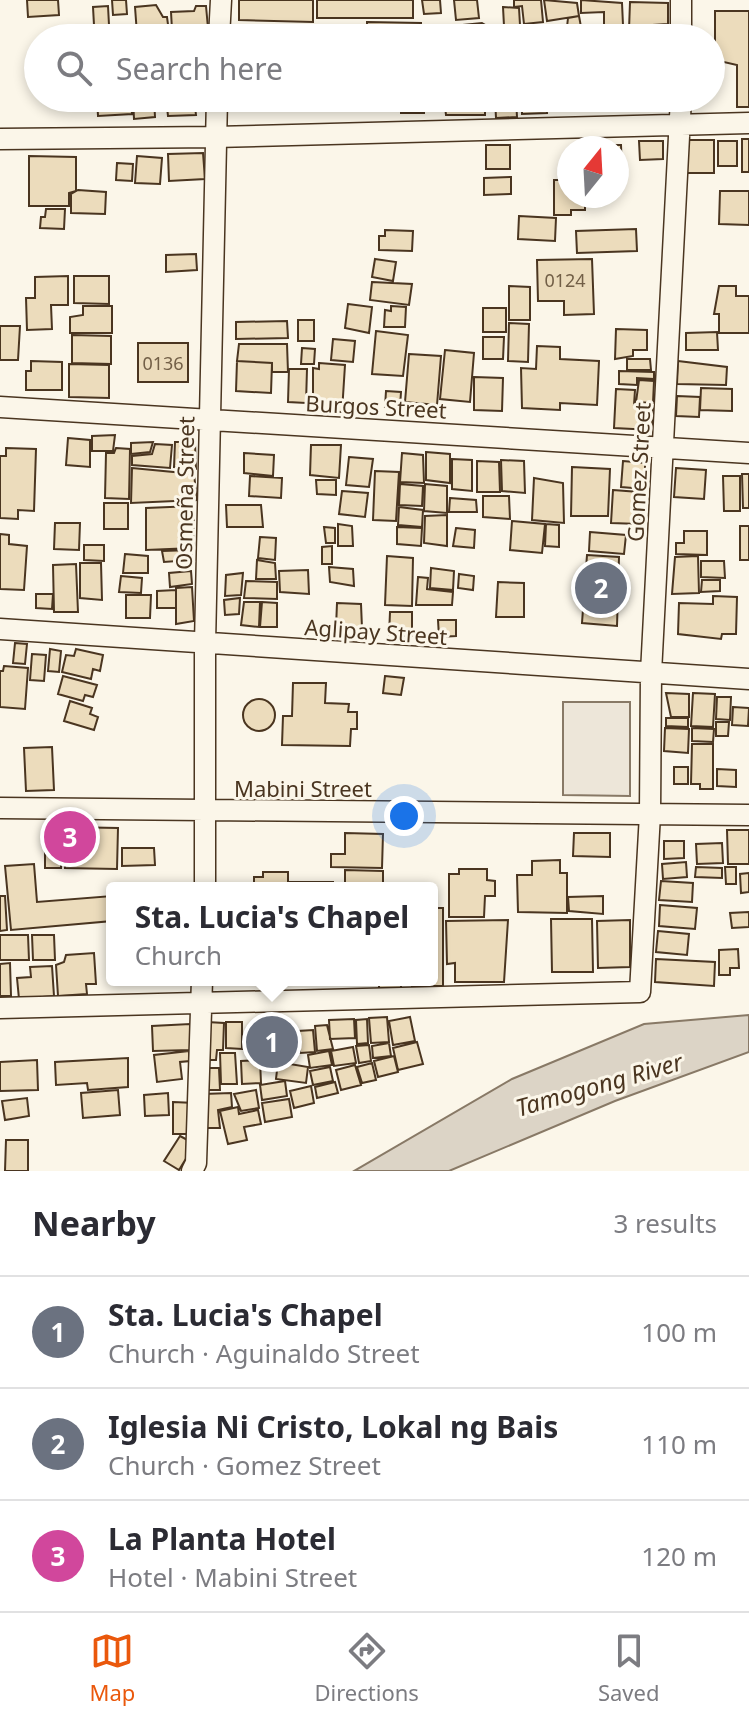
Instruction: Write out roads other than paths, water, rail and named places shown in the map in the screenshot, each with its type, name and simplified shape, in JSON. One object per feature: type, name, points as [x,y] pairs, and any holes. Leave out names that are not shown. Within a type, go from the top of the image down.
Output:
[{"type":"street","points":[[220,24],[221,0]]},
{"type":"street","points":[[681,0],[681,24]]},
{"type":"street","name":"Osmeña Street","points":[[205,882],[208,812],[205,644],[216,112]]},
{"type":"street","name":"Gomez Street","points":[[202,1003],[640,992],[650,814],[651,673],[680,112]]},
{"type":"street","points":[[0,139],[215,137],[749,123]]},
{"type":"street","name":"Burgos Street","points":[[0,407],[749,453]]},
{"type":"street","name":"Aglipay Street","points":[[0,629],[749,679]]},
{"type":"street","name":"Mabini Street","points":[[0,808],[749,815]]},
{"type":"street","points":[[192,1171],[196,1163],[202,986]]},
{"type":"street","points":[[0,1008],[202,1003]]},
{"type":"water","name":"Tamogong River","points":[[749,1015],[749,1052],[615,1101],[449,1171],[354,1171],[512,1079],[644,1024]]},
{"type":"place","name":"Iglesia Ni Cristo, Lokal ng Bais","points":[[601,588]]},
{"type":"place","name":"La Planta Hotel","points":[[70,837]]},
{"type":"place","name":"Sta. Lucia's Chapel","points":[[272,1042]]}]
